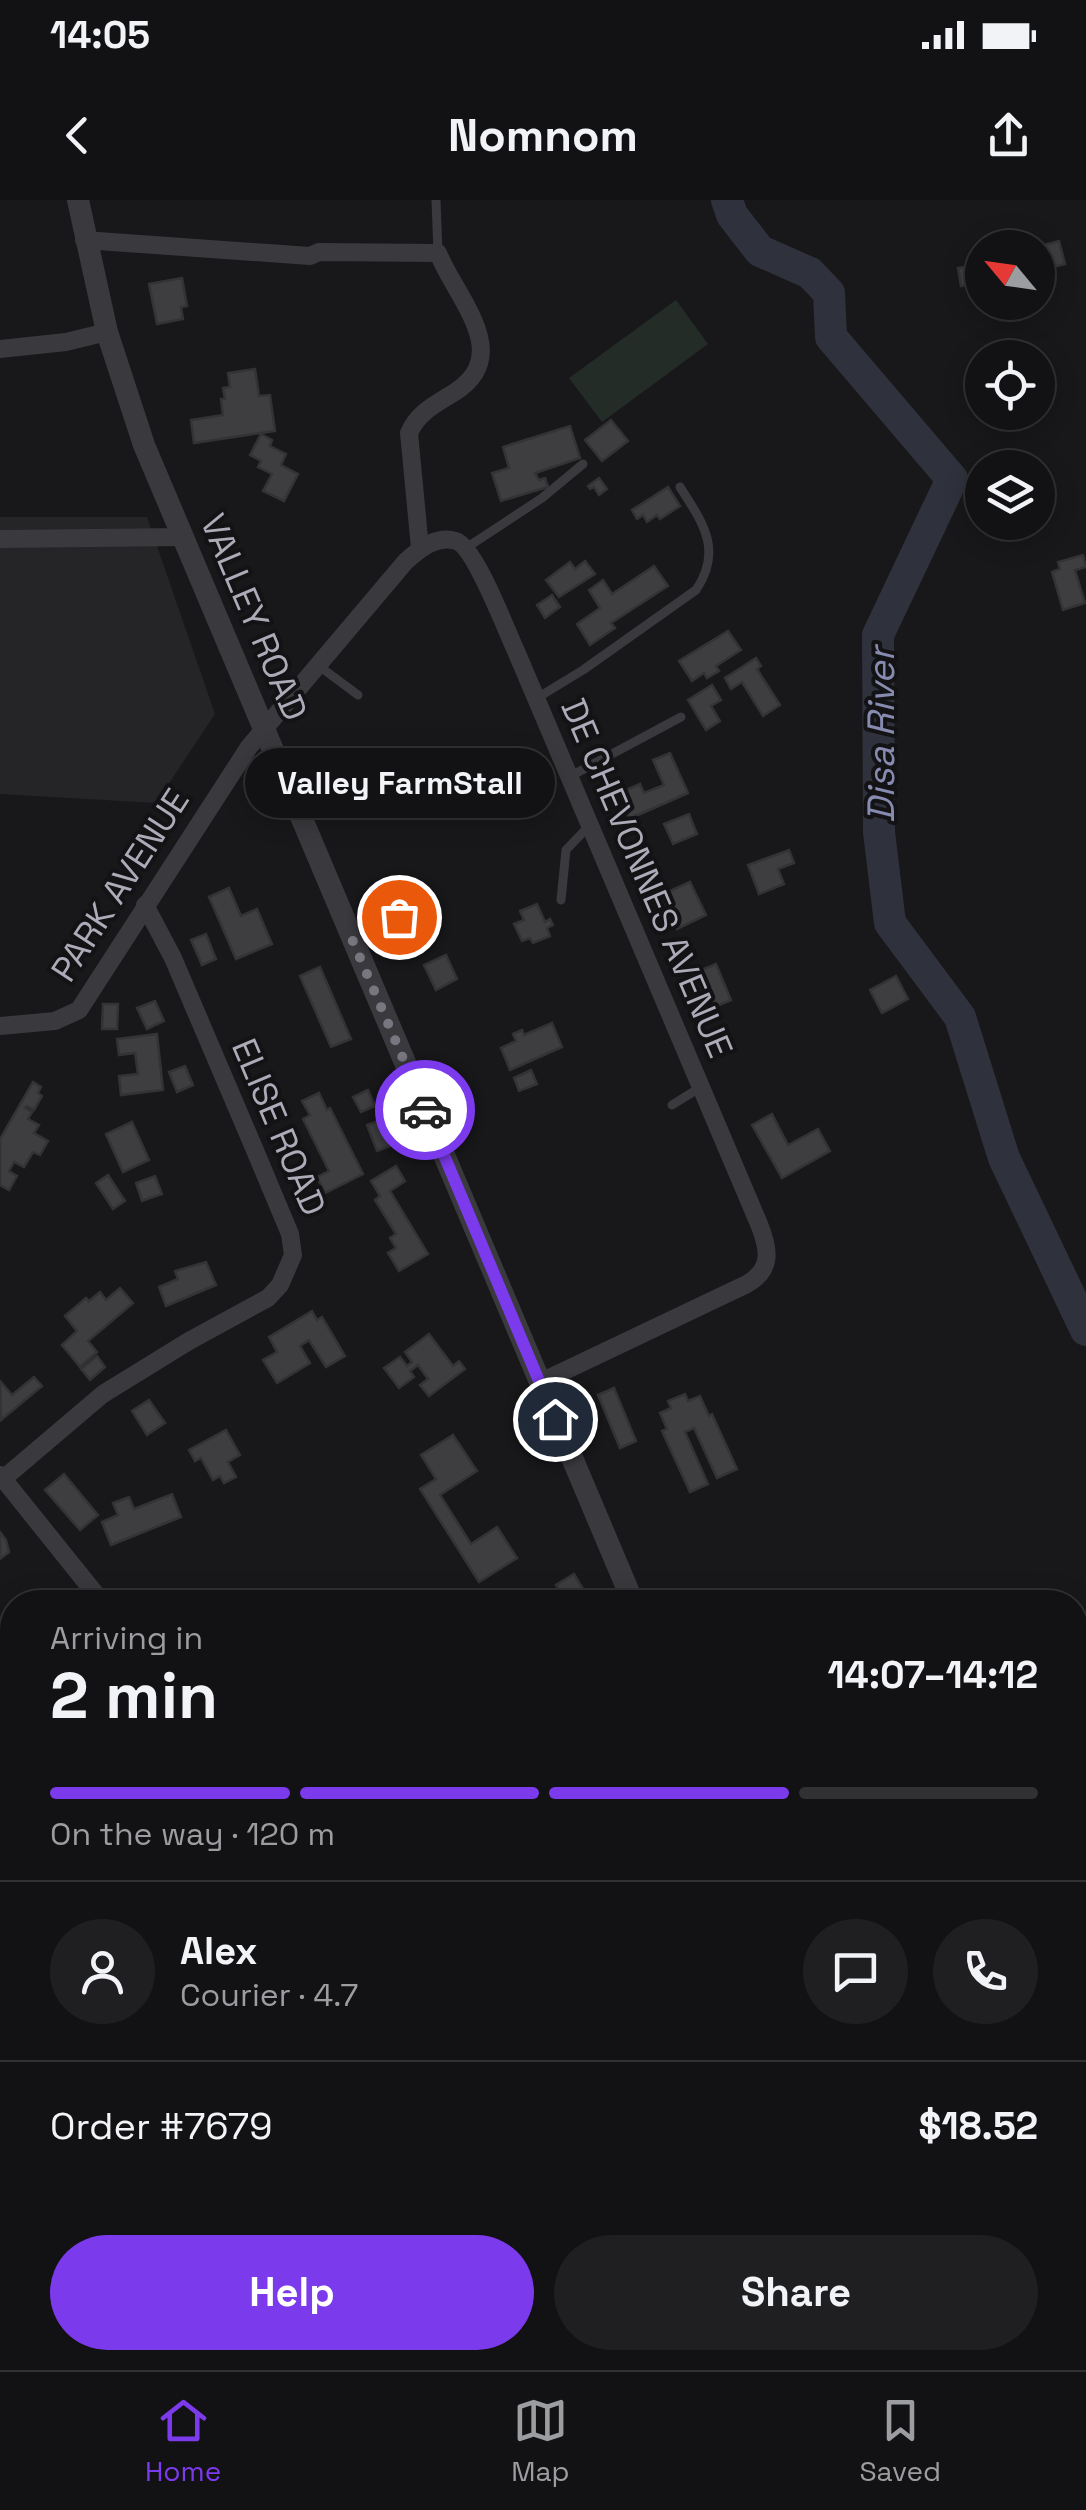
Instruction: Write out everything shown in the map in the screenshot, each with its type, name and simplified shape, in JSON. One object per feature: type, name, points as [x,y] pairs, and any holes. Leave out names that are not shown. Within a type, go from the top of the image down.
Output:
[{"type":"street","name":"VALLEY ROAD","points":[[78,200],[107,332],[144,444],[628,1590]]},
{"type":"street","points":[[84,240],[310,256],[319,252],[438,253],[472,317],[483,347],[479,366],[466,385],[415,418],[408,433],[420,548]]},
{"type":"street","points":[[0,349],[66,342],[107,332]]},
{"type":"street","points":[[0,539],[184,537]]},
{"type":"street","points":[[264,729],[420,548],[446,540],[457,541],[466,548]]},
{"type":"street","name":"DE CHEVONNES AVENUE","points":[[466,548],[570,777],[768,1253],[758,1278],[539,1382]]},
{"type":"street","name":"PARK AVENUE","points":[[0,1026],[55,1021],[78,1010],[248,746],[264,729]]},
{"type":"street","name":"ELISE ROAD","points":[[2,1477],[103,1394],[188,1341],[268,1298],[280,1285],[293,1256],[290,1234],[254,1148],[173,958],[145,905]]},
{"type":"street","points":[[2,1477],[92,1590]]},
{"type":"lane","points":[[436,200],[438,253]]},
{"type":"lane","points":[[466,548],[542,498],[584,464]]},
{"type":"lane","points":[[536,699],[631,638],[696,590],[706,576],[712,555],[699,517],[680,487]]},
{"type":"lane","points":[[319,666],[358,694]]},
{"type":"lane","points":[[570,777],[681,717]]},
{"type":"lane","points":[[561,900],[566,850],[589,826]]},
{"type":"lane","points":[[352,939],[399,917]]},
{"type":"lane","points":[[672,1105],[700,1088]]},
{"type":"lane","points":[[428,1118],[469,1100]]},
{"type":"shaded area","points":[[676,300],[708,344],[602,422],[569,378]]},
{"type":"shaded area","points":[[0,517],[147,517],[215,714],[156,803],[0,794]]},
{"type":"building","points":[[1059,241],[1065,264],[1055,267],[1055,242]]},
{"type":"building","points":[[965,267],[965,285],[961,286],[958,268]]},
{"type":"building","points":[[182,278],[187,306],[181,307],[183,319],[157,324],[149,284]]},
{"type":"building","points":[[255,369],[259,396],[270,395],[275,431],[194,443],[191,420],[223,415],[221,399],[225,399],[223,388],[230,387],[228,373]]},
{"type":"building","points":[[611,420],[628,441],[602,461],[585,440]]},
{"type":"building","points":[[570,426],[580,458],[535,473],[539,480],[545,478],[548,487],[501,501],[492,473],[509,468],[503,447]]},
{"type":"building","points":[[261,434],[272,440],[270,446],[286,454],[281,465],[298,474],[284,501],[263,491],[272,474],[258,467],[261,461],[250,455]]},
{"type":"building","points":[[599,478],[607,489],[599,495],[594,487],[588,486]]},
{"type":"building","points":[[668,487],[680,506],[660,519],[657,515],[647,522],[643,515],[637,519],[632,510]]},
{"type":"building","points":[[1083,555],[1086,567],[1075,570],[1085,603],[1063,610],[1052,572],[1060,569],[1058,562]]},
{"type":"building","points":[[585,561],[595,574],[559,597],[546,580],[570,562],[575,569]]},
{"type":"building","points":[[654,566],[668,586],[611,623],[615,628],[590,645],[577,624],[600,608],[589,590],[603,580],[612,594]]},
{"type":"building","points":[[552,595],[560,607],[545,618],[537,605]]},
{"type":"building","points":[[728,631],[741,650],[716,666],[719,671],[707,678],[704,673],[692,681],[679,661]]},
{"type":"building","points":[[756,658],[761,666],[757,669],[780,705],[763,716],[742,682],[731,689],[725,678]]},
{"type":"building","points":[[712,685],[721,700],[711,706],[720,721],[706,730],[688,700]]},
{"type":"building","points":[[670,753],[688,793],[629,819],[624,791],[640,784],[644,793],[664,785],[653,760]]},
{"type":"building","points":[[689,814],[697,834],[673,844],[664,824]]},
{"type":"building","points":[[789,850],[794,863],[778,869],[784,884],[759,894],[748,865]]},
{"type":"building","points":[[690,882],[706,915],[677,929],[669,911],[663,913],[659,905],[665,902],[661,895]]},
{"type":"building","points":[[229,888],[241,916],[257,909],[272,944],[236,959],[209,897]]},
{"type":"building","points":[[537,904],[545,922],[550,919],[553,925],[547,928],[550,936],[533,943],[530,938],[522,941],[514,924],[524,920],[520,911]]},
{"type":"building","points":[[206,934],[216,959],[202,965],[191,940]]},
{"type":"building","points":[[446,955],[457,979],[436,990],[424,965]]},
{"type":"building","points":[[716,964],[731,1000],[707,1010],[692,974]]},
{"type":"building","points":[[320,967],[351,1039],[331,1047],[300,976]]},
{"type":"building","points":[[896,976],[908,999],[882,1013],[870,990]]},
{"type":"building","points":[[155,1001],[164,1021],[147,1029],[137,1008]]},
{"type":"building","points":[[103,1004],[118,1004],[117,1029],[102,1029]]},
{"type":"building","points":[[552,1023],[562,1047],[510,1070],[501,1048],[516,1041],[513,1034],[522,1030],[524,1035]]},
{"type":"building","points":[[157,1034],[163,1090],[121,1095],[119,1076],[138,1074],[135,1053],[119,1055],[117,1039]]},
{"type":"building","points":[[185,1066],[193,1085],[177,1092],[169,1072]]},
{"type":"building","points":[[531,1070],[537,1084],[519,1091],[514,1078]]},
{"type":"building","points":[[33,1082],[41,1087],[38,1093],[42,1096],[34,1110],[25,1108],[32,1112],[28,1119],[39,1125],[34,1133],[48,1141],[40,1155],[33,1152],[24,1167],[14,1162],[9,1171],[17,1176],[9,1190],[0,1185],[0,1139]]},
{"type":"building","points":[[368,1090],[375,1106],[361,1112],[353,1097]]},
{"type":"building","points":[[319,1093],[363,1174],[325,1193],[317,1177],[329,1171],[303,1119],[310,1115],[302,1101]]},
{"type":"building","points":[[772,1114],[788,1145],[818,1129],[830,1151],[782,1178],[752,1125]]},
{"type":"building","points":[[383,1119],[393,1145],[377,1151],[367,1125]]},
{"type":"building","points":[[132,1122],[149,1160],[123,1172],[106,1134]]},
{"type":"building","points":[[396,1166],[405,1181],[390,1191],[428,1254],[399,1271],[388,1253],[396,1248],[390,1238],[396,1234],[375,1200],[380,1196],[371,1181]]},
{"type":"building","points":[[108,1175],[125,1201],[113,1209],[96,1183]]},
{"type":"building","points":[[155,1176],[162,1194],[142,1201],[136,1183]]},
{"type":"building","points":[[206,1262],[216,1285],[166,1306],[159,1287],[178,1279],[175,1271]]},
{"type":"building","points":[[120,1288],[133,1303],[88,1341],[97,1352],[80,1367],[62,1345],[77,1331],[65,1316],[86,1298],[89,1301],[100,1292],[106,1300]]},
{"type":"building","points":[[312,1311],[317,1320],[322,1317],[345,1356],[326,1367],[309,1340],[300,1346],[310,1363],[277,1383],[263,1360],[277,1352],[269,1337]]},
{"type":"building","points":[[429,1334],[453,1366],[459,1361],[465,1369],[429,1396],[420,1385],[428,1379],[418,1365],[410,1371],[414,1377],[399,1388],[384,1368],[400,1357],[407,1366],[412,1362],[405,1352]]},
{"type":"building","points":[[97,1356],[105,1367],[90,1380],[81,1369]]},
{"type":"building","points":[[34,1377],[42,1386],[1,1420],[0,1381],[12,1395]]},
{"type":"building","points":[[614,1388],[636,1441],[620,1448],[598,1395]]},
{"type":"building","points":[[685,1394],[688,1401],[700,1396],[737,1469],[717,1478],[694,1428],[685,1432],[708,1484],[690,1492],[662,1431],[667,1429],[660,1413],[671,1408],[668,1401]]},
{"type":"building","points":[[149,1400],[165,1423],[147,1435],[132,1411]]},
{"type":"building","points":[[226,1430],[240,1455],[228,1462],[236,1477],[224,1483],[220,1476],[213,1480],[201,1458],[195,1461],[189,1450]]},
{"type":"building","points":[[453,1435],[477,1471],[440,1495],[471,1544],[497,1527],[517,1558],[479,1582],[420,1489],[436,1479],[421,1455]]},
{"type":"building","points":[[64,1474],[98,1515],[80,1530],[45,1490]]},
{"type":"building","points":[[172,1494],[181,1517],[111,1545],[102,1522],[118,1515],[113,1503],[129,1497],[134,1509]]},
{"type":"building","points":[[0,1532],[9,1552],[0,1559]]},
{"type":"building","points":[[574,1574],[584,1590],[559,1590],[556,1585]]},
{"type":"waterway","name":"Disa River","points":[[727,200],[732,215],[760,251],[810,273],[829,293],[831,337],[952,479],[878,635],[879,832],[890,923],[960,1017],[1004,1158],[1086,1330]]},
{"type":"way so far","points":[[399,917],[352,939],[425,1110]]},
{"type":"place","name":"Valley FarmStall","points":[[399,917]]},
{"type":"route","points":[[425,1110],[555,1419]]}]
